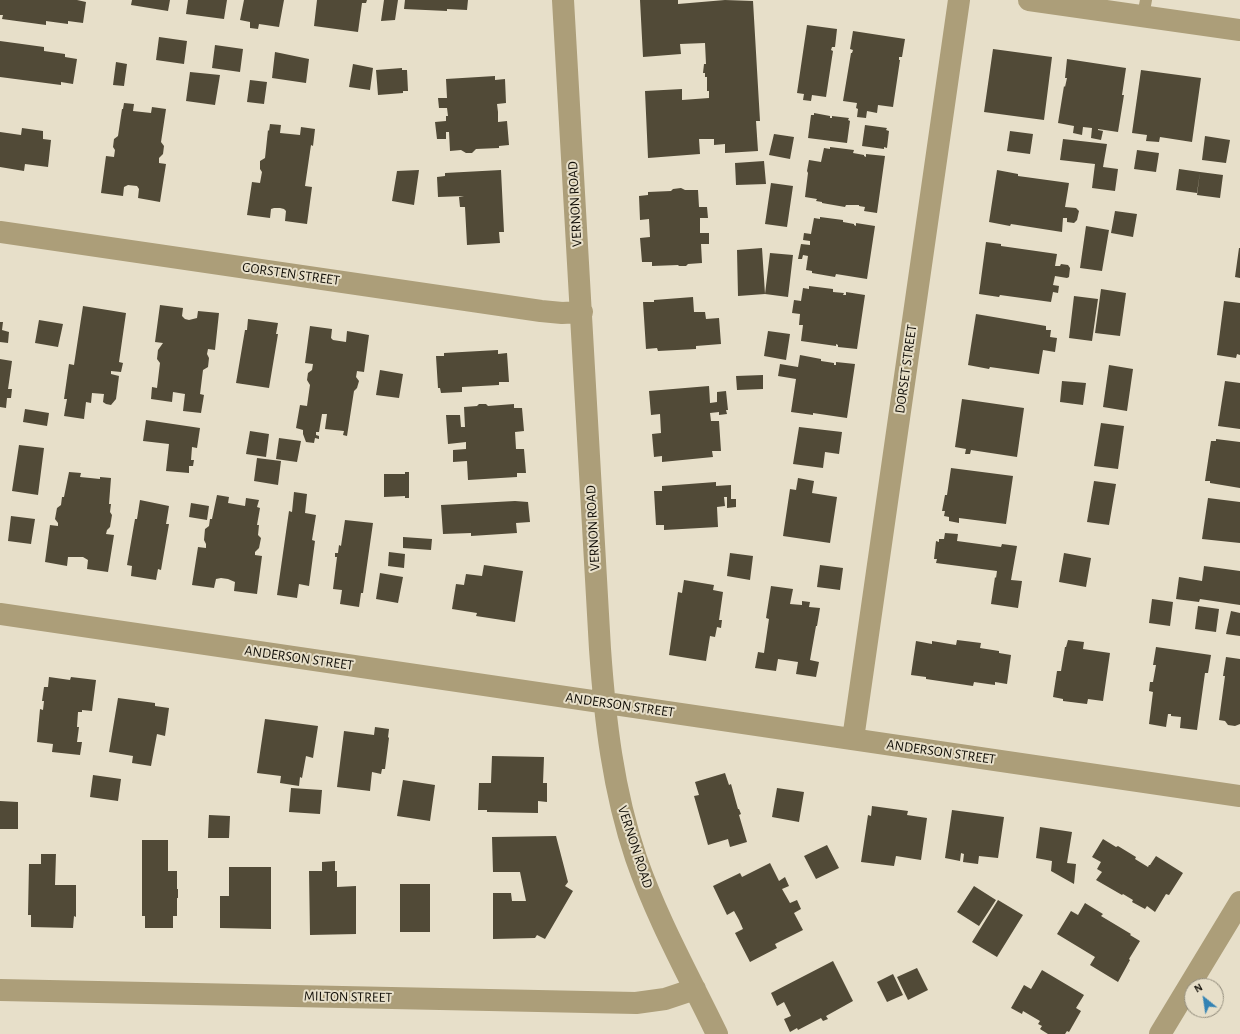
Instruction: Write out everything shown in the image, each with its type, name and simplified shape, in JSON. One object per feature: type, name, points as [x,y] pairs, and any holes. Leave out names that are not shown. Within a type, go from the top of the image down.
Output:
[{"type":"street","name":"VERNON ROAD","points":[[564,0],[604,702],[614,774],[636,858],[660,918],[717,1034]]},
{"type":"street","name":"DORSET STREET","points":[[852,739],[959,0]]},
{"type":"street","points":[[1029,0],[1144,8],[1240,30]]},
{"type":"street","name":"GORSTEN STREET","points":[[0,232],[542,311],[562,313],[582,312]]},
{"type":"street","name":"ANDERSON STREET","points":[[0,614],[1240,796]]},
{"type":"street","points":[[1160,1034],[1240,902]]},
{"type":"street","name":"MILTON STREET","points":[[0,990],[636,1003],[665,999],[695,989]]},
{"type":"building","points":[[0,0],[77,0],[86,2],[83,23],[68,21],[68,24],[46,21],[46,25],[2,19],[3,15],[0,15]]},
{"type":"building","points":[[132,0],[170,0],[168,11],[131,5]]},
{"type":"building","points":[[188,0],[227,0],[224,19],[186,14]]},
{"type":"building","points":[[244,0],[284,0],[279,27],[259,24],[258,29],[250,28],[250,22],[240,20]]},
{"type":"building","points":[[317,0],[367,0],[366,3],[362,3],[358,32],[314,26]]},
{"type":"building","points":[[384,0],[398,0],[395,20],[381,21]]},
{"type":"building","points":[[405,0],[468,0],[467,10],[447,9],[447,11],[404,9]]},
{"type":"building","points":[[640,0],[678,0],[678,4],[725,0],[753,1],[760,121],[756,121],[758,151],[725,153],[725,144],[714,145],[714,139],[699,139],[700,154],[648,158],[645,91],[682,89],[682,100],[709,98],[709,91],[707,91],[707,77],[705,77],[705,73],[703,73],[704,64],[706,64],[705,43],[680,44],[681,54],[643,57]]},
{"type":"building","points":[[807,25],[837,29],[835,47],[832,47],[831,50],[833,51],[826,97],[812,95],[811,101],[803,100],[804,94],[797,93]]},
{"type":"building","points":[[853,31],[905,39],[902,57],[899,57],[900,60],[893,107],[878,105],[877,113],[867,111],[866,118],[857,117],[857,103],[843,101],[851,53],[853,50],[850,49]]},
{"type":"building","points":[[159,37],[187,41],[184,64],[156,60]]},
{"type":"building","points":[[0,41],[44,47],[44,51],[65,54],[65,57],[77,59],[73,84],[61,82],[61,85],[0,77]]},
{"type":"building","points":[[215,45],[243,49],[240,72],[212,68]]},
{"type":"building","points":[[993,49],[1052,57],[1044,120],[984,112]]},
{"type":"building","points":[[275,52],[309,59],[306,83],[272,78]]},
{"type":"building","points":[[1067,59],[1126,68],[1122,95],[1124,95],[1118,132],[1098,129],[1103,131],[1101,140],[1091,138],[1092,128],[1083,127],[1082,135],[1073,133],[1074,126],[1058,123],[1064,86],[1065,87],[1067,78],[1065,78]]},
{"type":"building","points":[[116,62],[127,64],[124,86],[113,85]]},
{"type":"building","points":[[353,64],[373,68],[370,90],[349,87]]},
{"type":"building","points":[[402,68],[402,70],[407,70],[408,91],[403,91],[403,93],[378,95],[376,70]]},
{"type":"building","points":[[1141,70],[1201,78],[1192,142],[1160,137],[1159,142],[1146,141],[1147,135],[1132,133]]},
{"type":"building","points":[[190,72],[220,75],[215,105],[186,101]]},
{"type":"building","points":[[495,76],[495,80],[505,79],[506,103],[497,104],[498,122],[507,121],[509,145],[499,146],[499,148],[476,149],[472,153],[466,153],[461,150],[450,151],[449,132],[446,132],[446,139],[437,139],[435,122],[446,121],[446,116],[448,116],[447,108],[439,108],[438,98],[447,98],[446,79]]},
{"type":"building","points":[[250,80],[267,82],[264,104],[247,102]]},
{"type":"building","points":[[124,103],[134,104],[133,111],[151,113],[152,107],[166,109],[161,142],[164,146],[163,154],[159,158],[159,163],[166,164],[160,202],[138,198],[139,189],[137,186],[128,185],[124,187],[123,196],[101,193],[106,156],[114,157],[114,139],[118,136]]},
{"type":"building","points":[[814,113],[830,116],[830,118],[832,118],[832,116],[849,118],[848,120],[850,121],[847,143],[808,138],[811,115],[814,115]]},
{"type":"building","points":[[270,124],[281,125],[280,133],[300,135],[301,127],[315,129],[305,186],[312,187],[307,224],[285,221],[286,211],[280,208],[271,209],[270,218],[247,215],[252,182],[260,183],[262,172],[260,169],[260,161],[265,158]]},
{"type":"building","points":[[865,125],[887,128],[886,130],[889,131],[887,148],[884,147],[884,149],[862,146]]},
{"type":"building","points":[[22,128],[43,131],[43,139],[51,140],[48,167],[25,164],[24,171],[0,167],[0,132],[21,135]]},
{"type":"building","points":[[1010,131],[1033,134],[1030,154],[1007,151]]},
{"type":"building","points":[[774,134],[794,137],[790,159],[769,155]]},
{"type":"building","points":[[1205,136],[1230,140],[1226,163],[1202,160]]},
{"type":"building","points":[[1063,139],[1107,144],[1103,167],[1118,169],[1115,191],[1092,188],[1095,164],[1060,160]]},
{"type":"building","points":[[830,147],[854,150],[853,153],[864,155],[866,157],[866,154],[885,156],[877,213],[864,211],[865,207],[859,205],[846,205],[845,207],[822,203],[816,201],[817,199],[805,197],[809,160],[821,162],[824,148],[830,149]]},
{"type":"building","points":[[1137,150],[1159,153],[1156,172],[1134,169]]},
{"type":"building","points":[[764,161],[766,184],[736,185],[735,163]]},
{"type":"building","points":[[1179,169],[1200,172],[1197,193],[1176,190]]},
{"type":"building","points":[[419,170],[414,205],[392,201],[397,171]]},
{"type":"building","points":[[501,170],[504,232],[499,232],[500,243],[467,245],[465,207],[460,207],[459,197],[464,196],[438,197],[437,177],[445,176],[445,173]]},
{"type":"building","points":[[997,170],[1018,174],[1018,176],[1069,183],[1065,207],[1076,208],[1079,211],[1077,220],[1074,223],[1067,222],[1067,218],[1063,218],[1062,232],[989,222]]},
{"type":"building","points":[[1200,172],[1223,175],[1220,198],[1197,195]]},
{"type":"building","points":[[771,183],[793,186],[787,227],[765,224]]},
{"type":"building","points":[[681,188],[685,190],[698,190],[699,207],[707,207],[708,218],[700,218],[700,233],[709,233],[709,244],[701,244],[702,263],[688,264],[686,266],[652,266],[652,262],[642,262],[640,238],[650,237],[649,219],[640,220],[639,196],[648,195],[648,192],[671,191],[673,189]]},
{"type":"building","points":[[1115,211],[1137,214],[1133,237],[1111,233]]},
{"type":"building","points":[[820,217],[843,220],[843,222],[854,224],[856,226],[856,223],[875,226],[867,279],[836,274],[835,277],[812,273],[812,271],[806,270],[808,256],[803,255],[802,259],[798,259],[801,244],[810,245],[810,241],[803,240],[804,233],[811,234],[814,218],[820,219]]},
{"type":"building","points":[[1086,226],[1109,230],[1102,271],[1080,268]]},
{"type":"building","points":[[986,242],[1001,244],[1001,246],[1057,254],[1055,266],[1060,266],[1061,264],[1068,265],[1070,268],[1069,277],[1055,276],[1053,285],[1059,286],[1058,293],[1053,292],[1051,302],[1000,295],[999,297],[979,294]]},
{"type":"building","points":[[762,248],[765,294],[738,296],[737,250]]},
{"type":"building","points":[[1240,248],[1240,278],[1235,277]]},
{"type":"building","points":[[770,253],[793,255],[788,297],[765,294]]},
{"type":"building","points":[[809,286],[833,289],[833,292],[844,293],[843,295],[846,295],[846,292],[865,295],[857,349],[838,347],[836,344],[836,346],[801,341],[803,325],[799,325],[800,314],[792,313],[794,300],[801,301],[803,288],[809,289]]},
{"type":"building","points":[[1101,289],[1126,293],[1120,336],[1095,333]]},
{"type":"building","points":[[1074,296],[1098,299],[1092,341],[1069,338]]},
{"type":"building","points":[[693,297],[694,312],[705,312],[706,319],[719,318],[721,344],[696,346],[696,349],[658,351],[657,348],[646,349],[643,302]]},
{"type":"building","points":[[1224,301],[1240,303],[1240,355],[1237,354],[1236,358],[1217,355]]},
{"type":"building","points":[[160,305],[183,308],[182,316],[189,320],[197,318],[198,311],[219,313],[215,350],[208,349],[208,367],[203,370],[200,394],[204,395],[201,413],[183,411],[185,394],[173,392],[172,402],[151,399],[152,387],[157,388],[160,363],[157,359],[158,350],[163,343],[155,342]]},
{"type":"building","points":[[83,306],[126,313],[119,362],[123,363],[121,372],[111,371],[111,374],[119,376],[116,399],[111,405],[106,404],[103,402],[104,394],[92,393],[91,403],[86,402],[84,419],[64,416],[67,399],[64,399],[69,364],[74,365]]},
{"type":"building","points":[[976,314],[1046,326],[1046,330],[1051,330],[1050,337],[1057,338],[1055,352],[1043,350],[1039,374],[990,367],[989,369],[968,365]]},
{"type":"building","points":[[248,319],[278,323],[276,334],[278,334],[269,388],[236,383]]},
{"type":"building","points":[[39,320],[63,324],[58,347],[35,343]]},
{"type":"building","points":[[0,322],[3,322],[2,330],[9,332],[8,343],[0,342]]},
{"type":"building","points":[[310,326],[332,329],[331,338],[333,340],[346,342],[347,331],[369,335],[364,372],[357,371],[356,377],[359,381],[357,388],[354,391],[347,436],[343,435],[344,431],[325,429],[327,414],[322,414],[319,432],[316,432],[319,439],[315,438],[314,443],[306,442],[303,430],[296,428],[300,405],[307,406],[310,385],[307,380],[308,373],[312,370],[313,364],[305,363]]},
{"type":"building","points":[[768,331],[790,334],[786,360],[764,356]]},
{"type":"building","points":[[498,350],[498,354],[507,353],[509,382],[499,382],[499,385],[462,387],[462,392],[441,393],[440,388],[438,388],[436,356],[444,356],[444,353]]},
{"type":"building","points":[[800,355],[821,359],[821,361],[834,363],[834,365],[836,365],[836,362],[855,364],[847,418],[813,413],[813,415],[791,412],[796,379],[778,376],[780,364],[798,367]]},
{"type":"building","points":[[0,359],[12,361],[8,389],[12,389],[11,398],[7,398],[6,408],[0,407]]},
{"type":"building","points":[[1109,365],[1133,369],[1127,411],[1103,407]]},
{"type":"building","points":[[380,370],[403,374],[399,398],[376,395]]},
{"type":"building","points":[[763,375],[763,389],[737,390],[736,376]]},
{"type":"building","points":[[1062,381],[1086,383],[1083,405],[1060,402]]},
{"type":"building","points":[[1225,381],[1240,383],[1240,429],[1218,426]]},
{"type":"building","points":[[709,386],[710,403],[717,402],[717,392],[726,391],[727,414],[719,415],[719,412],[710,413],[711,421],[719,421],[721,451],[712,451],[713,457],[662,462],[662,456],[654,457],[652,434],[661,433],[660,414],[651,415],[649,391]]},
{"type":"building","points":[[962,399],[1024,408],[1017,457],[971,450],[970,454],[965,454],[966,449],[955,447]]},
{"type":"building","points":[[479,404],[486,404],[488,406],[514,404],[514,408],[522,408],[524,431],[515,432],[516,449],[524,449],[526,473],[517,473],[517,477],[468,480],[467,461],[453,462],[453,450],[466,449],[466,442],[448,444],[446,415],[460,415],[461,427],[465,427],[464,407],[477,406]]},
{"type":"building","points":[[25,409],[49,413],[47,426],[23,422]]},
{"type":"building","points":[[146,420],[200,428],[197,448],[192,447],[191,460],[194,460],[193,466],[189,466],[189,473],[166,471],[169,444],[143,441]]},
{"type":"building","points":[[1101,423],[1124,426],[1118,469],[1094,466]]},
{"type":"building","points":[[799,427],[842,432],[839,454],[825,452],[823,468],[793,464]]},
{"type":"building","points":[[250,431],[269,434],[266,457],[246,454]]},
{"type":"building","points":[[279,438],[301,441],[297,462],[276,459]]},
{"type":"building","points":[[1216,439],[1240,442],[1240,488],[1205,481],[1211,441],[1216,441]]},
{"type":"building","points":[[19,445],[44,448],[38,495],[12,491]]},
{"type":"building","points":[[257,458],[281,461],[278,485],[254,481]]},
{"type":"building","points":[[951,468],[1013,476],[1006,524],[959,518],[959,523],[949,521],[949,517],[944,516],[945,511],[942,511],[945,495],[947,495]]},
{"type":"building","points":[[69,472],[81,473],[80,477],[100,479],[100,477],[111,478],[109,504],[111,504],[110,512],[112,515],[110,527],[106,534],[114,535],[108,572],[87,569],[88,560],[83,557],[68,557],[67,566],[45,562],[50,525],[58,526],[55,519],[57,508],[61,505],[62,497],[64,497]]},
{"type":"building","points":[[405,472],[409,472],[409,498],[405,498],[405,496],[384,497],[384,474],[405,474]]},
{"type":"building","points":[[798,478],[814,481],[812,493],[837,497],[830,543],[783,536],[790,489],[796,490]]},
{"type":"building","points":[[1094,481],[1116,484],[1109,525],[1087,522]]},
{"type":"building","points":[[716,482],[716,486],[731,485],[731,499],[736,499],[736,507],[727,508],[727,497],[724,497],[725,506],[717,507],[718,527],[664,530],[664,525],[656,525],[654,491],[662,491],[662,486]]},
{"type":"building","points":[[294,492],[307,494],[305,513],[316,515],[312,540],[315,541],[309,586],[299,584],[297,598],[277,595],[289,511],[292,512]]},
{"type":"building","points":[[217,495],[229,497],[228,503],[245,506],[246,498],[259,500],[257,507],[260,508],[257,525],[259,525],[258,535],[261,538],[259,548],[255,552],[255,555],[262,556],[257,594],[234,591],[235,582],[221,578],[216,579],[214,588],[192,585],[198,547],[206,548],[204,540],[205,529],[209,526],[210,519],[212,519]]},
{"type":"building","points":[[1208,498],[1240,502],[1240,543],[1202,539]]},
{"type":"building","points":[[140,500],[169,506],[166,524],[169,524],[161,570],[158,569],[156,580],[131,576],[132,566],[127,565]]},
{"type":"building","points":[[515,501],[528,502],[530,522],[516,523],[517,533],[471,536],[471,533],[443,534],[441,505]]},
{"type":"building","points":[[191,503],[209,506],[207,520],[189,517]]},
{"type":"building","points":[[11,516],[35,519],[31,544],[8,541]]},
{"type":"building","points":[[345,520],[373,523],[363,593],[361,593],[359,607],[340,604],[342,590],[333,589],[337,557],[335,557],[335,553],[338,553],[339,545],[341,546]]},
{"type":"building","points":[[945,533],[958,534],[957,541],[1001,547],[1002,544],[1017,546],[1011,580],[1022,581],[1018,608],[991,604],[997,571],[936,563],[937,559],[934,559],[936,541],[939,542],[939,539],[944,539]]},
{"type":"building","points":[[403,537],[432,539],[431,550],[403,548]]},
{"type":"building","points":[[389,552],[405,554],[404,568],[388,566]]},
{"type":"building","points":[[730,553],[753,556],[750,580],[727,576]]},
{"type":"building","points":[[1064,553],[1091,558],[1086,587],[1059,582]]},
{"type":"building","points":[[484,565],[523,571],[515,622],[476,616],[477,613],[452,609],[456,584],[464,585],[466,574],[482,576]]},
{"type":"building","points":[[820,565],[843,568],[840,590],[817,587]]},
{"type":"building","points":[[1204,566],[1240,571],[1240,605],[1200,599],[1199,602],[1176,599],[1179,577],[1202,581]]},
{"type":"building","points":[[380,573],[403,577],[398,603],[376,599]]},
{"type":"building","points":[[684,580],[714,585],[713,590],[723,592],[719,620],[722,620],[721,628],[717,627],[715,637],[710,636],[706,661],[669,655],[678,592],[682,593]]},
{"type":"building","points":[[771,586],[793,589],[790,604],[802,605],[802,601],[810,602],[809,607],[820,608],[810,660],[819,662],[816,677],[796,674],[798,662],[778,659],[776,671],[755,668],[758,652],[764,653],[769,619],[766,618]]},
{"type":"building","points":[[1152,599],[1173,602],[1170,626],[1149,623]]},
{"type":"building","points":[[1198,606],[1219,609],[1216,632],[1195,629]]},
{"type":"building","points":[[1231,611],[1240,613],[1240,636],[1226,634]]},
{"type":"building","points":[[957,640],[981,643],[980,648],[999,651],[999,653],[1011,655],[1007,684],[995,682],[995,685],[974,682],[973,686],[926,679],[926,677],[911,675],[916,641],[932,644],[932,641],[956,645]]},
{"type":"building","points":[[1068,640],[1084,642],[1083,649],[1110,653],[1103,701],[1088,699],[1087,704],[1063,701],[1063,699],[1053,697],[1057,671],[1061,671],[1065,647]]},
{"type":"building","points":[[1156,647],[1211,655],[1208,673],[1205,673],[1197,730],[1180,728],[1181,717],[1171,716],[1171,714],[1168,714],[1166,727],[1149,724],[1153,692],[1149,691],[1150,682],[1153,682],[1156,665],[1153,665]]},
{"type":"building","points":[[1226,657],[1240,659],[1240,724],[1235,726],[1228,725],[1225,721],[1219,720]]},
{"type":"building","points":[[49,677],[70,680],[71,677],[96,680],[92,711],[82,710],[82,712],[78,712],[77,727],[79,727],[77,742],[82,742],[80,755],[52,752],[53,744],[37,742],[40,709],[43,710],[44,701],[42,701],[44,687],[48,687]]},
{"type":"building","points":[[118,698],[155,703],[155,706],[169,708],[165,736],[157,734],[151,766],[132,763],[133,756],[109,752]]},
{"type":"building","points":[[265,719],[318,726],[313,758],[306,756],[299,786],[280,783],[281,776],[257,773]]},
{"type":"building","points":[[375,727],[389,729],[385,769],[382,769],[381,774],[372,772],[370,791],[337,787],[344,731],[374,735]]},
{"type":"building","points":[[492,756],[544,757],[543,783],[547,783],[547,802],[538,801],[538,813],[487,812],[487,810],[478,810],[479,783],[491,783]]},
{"type":"building","points":[[725,773],[729,785],[731,784],[738,809],[741,814],[739,815],[747,842],[730,847],[728,839],[708,845],[694,796],[699,795],[695,782]]},
{"type":"building","points":[[93,775],[121,779],[118,801],[90,797]]},
{"type":"building","points":[[403,780],[435,785],[430,821],[397,816]]},
{"type":"building","points":[[291,788],[322,790],[320,814],[289,812]]},
{"type":"building","points":[[777,788],[804,792],[799,822],[772,817]]},
{"type":"building","points":[[0,801],[18,802],[18,829],[0,829]]},
{"type":"building","points":[[872,806],[908,811],[907,815],[927,818],[921,860],[896,856],[894,866],[861,862],[868,815],[871,816]]},
{"type":"building","points":[[952,810],[1004,817],[998,858],[979,856],[978,864],[963,862],[964,854],[961,853],[960,861],[945,858]]},
{"type":"building","points":[[209,815],[230,816],[229,838],[208,838]]},
{"type":"building","points":[[1040,827],[1072,832],[1067,863],[1076,864],[1074,884],[1051,871],[1052,861],[1036,858]]},
{"type":"building","points":[[556,836],[568,882],[565,886],[573,891],[545,939],[537,935],[535,938],[493,939],[493,893],[511,893],[512,901],[526,901],[520,872],[493,872],[492,837]]},
{"type":"building","points":[[1103,839],[1136,857],[1135,859],[1148,867],[1156,856],[1183,873],[1169,895],[1166,894],[1155,912],[1147,906],[1145,909],[1132,902],[1133,900],[1096,880],[1102,872],[1097,869],[1101,862],[1092,857]]},
{"type":"building","points":[[142,840],[168,840],[168,871],[177,871],[177,916],[173,916],[173,928],[145,928],[145,916],[142,916]]},
{"type":"building","points":[[827,845],[839,868],[816,879],[804,856]]},
{"type":"building","points":[[41,854],[56,854],[55,885],[76,885],[76,917],[74,916],[73,928],[31,927],[31,915],[28,915],[29,864],[41,864]]},
{"type":"building","points":[[335,861],[335,871],[337,871],[337,887],[356,886],[356,934],[310,935],[309,871],[322,871],[322,862]]},
{"type":"building","points":[[770,863],[779,881],[785,877],[789,886],[782,889],[790,903],[797,900],[801,909],[794,913],[803,930],[775,944],[777,948],[750,962],[735,933],[743,929],[739,920],[734,911],[727,915],[713,886],[740,873],[742,877]]},
{"type":"building","points":[[229,867],[271,867],[271,929],[220,928],[220,896],[229,896]]},
{"type":"building","points":[[400,884],[430,884],[430,932],[400,932]]},
{"type":"building","points":[[974,886],[996,900],[979,926],[957,912]]},
{"type":"building","points":[[998,900],[1023,915],[997,957],[972,942]]},
{"type":"building","points":[[1085,903],[1103,914],[1101,916],[1140,941],[1118,982],[1090,965],[1095,957],[1057,934],[1071,911],[1078,915]]},
{"type":"building","points":[[833,961],[853,1001],[826,1016],[828,1019],[823,1021],[821,1018],[798,1030],[797,1028],[790,1032],[784,1019],[791,1016],[784,1002],[777,1006],[771,993]]},
{"type":"building","points":[[917,968],[928,990],[908,1000],[897,977]]},
{"type":"building","points":[[1042,970],[1084,995],[1076,1008],[1081,1011],[1069,1032],[1067,1031],[1065,1034],[1048,1034],[1040,1029],[1042,1026],[1038,1024],[1040,1021],[1023,1011],[1022,1014],[1011,1008],[1024,985],[1031,989]]},
{"type":"building","points":[[893,974],[903,995],[887,1002],[877,982]]}]
